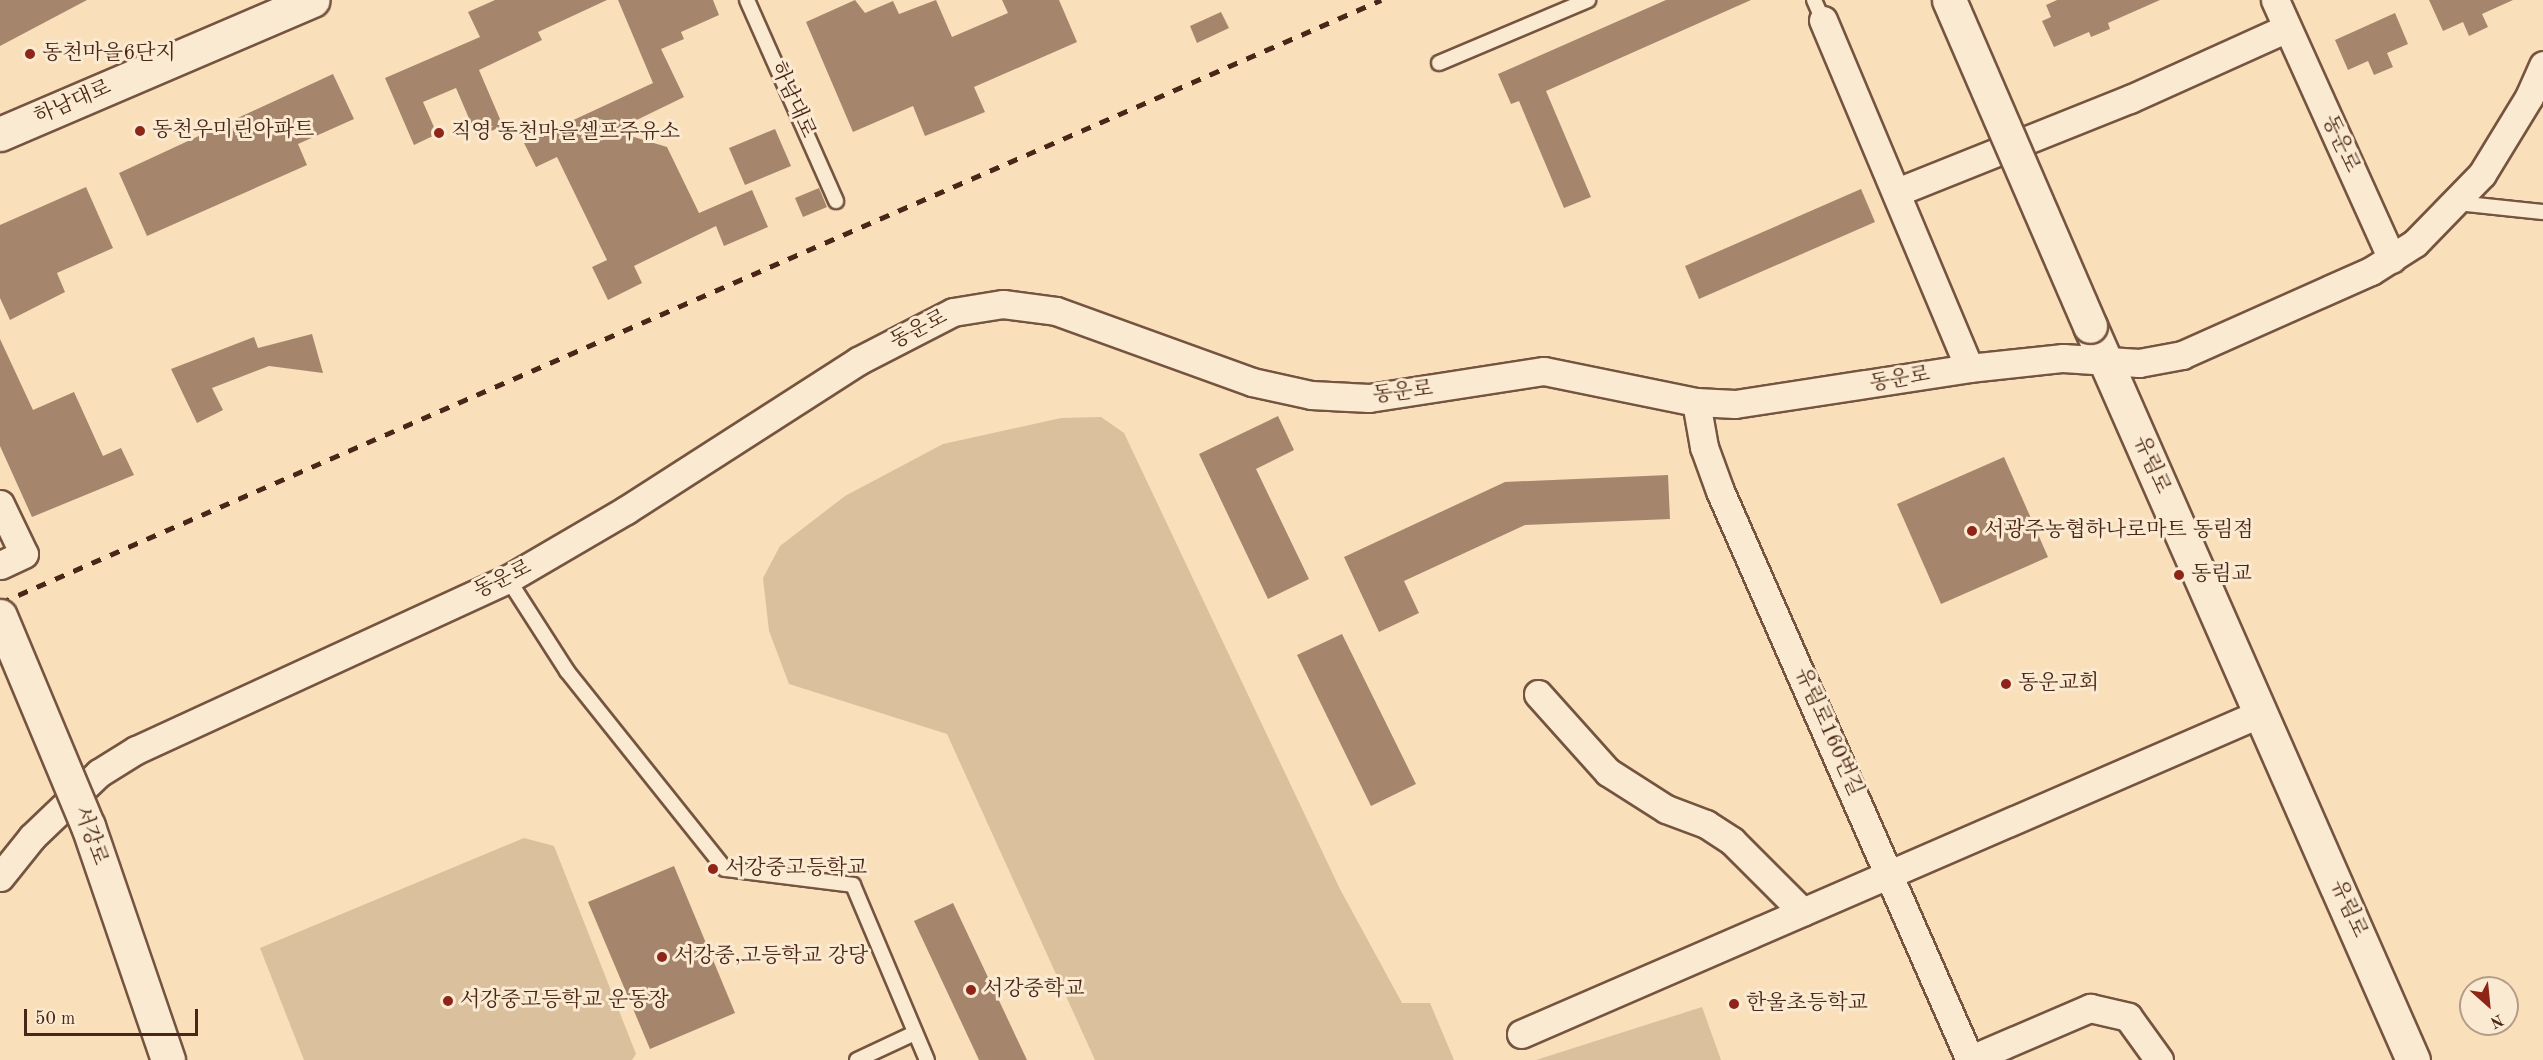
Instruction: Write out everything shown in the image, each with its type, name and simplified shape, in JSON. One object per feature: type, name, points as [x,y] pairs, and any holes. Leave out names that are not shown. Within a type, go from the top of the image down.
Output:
[{"type":"main road","name":"하남대로","points":[[0,134],[312,0]]},
{"type":"main road","name":"유림로","points":[[1949,0],[2105,361],[2413,1060]]},
{"type":"main road","name":"서강로","points":[[0,616],[88,826],[168,1060]]},
{"type":"street","name":"동운로","points":[[2275,0],[2392,259]]},
{"type":"street","points":[[1818,10],[1897,192],[1969,368]]},
{"type":"street","points":[[1897,192],[2130,99],[2287,28]]},
{"type":"street","name":"동운로","points":[[0,878],[32,837],[99,773],[136,750],[508,579],[626,510],[858,361],[953,312],[1003,304],[1056,311],[1252,382],[1311,395],[1369,398],[1408,394],[1544,371],[1696,402],[1735,405],[1808,396],[1969,368],[2063,358],[2139,363],[2182,356],[2392,259],[2457,203],[2482,174],[2529,97],[2543,64]]},
{"type":"street","name":"유림로160번길","points":[[1696,402],[1712,471],[1970,1060]]},
{"type":"street","points":[[0,504],[24,554],[0,565]]},
{"type":"street","points":[[1538,694],[1608,772],[1666,809],[1706,824],[1732,840],[1803,912]]},
{"type":"street","points":[[1521,1034],[2261,713]]},
{"type":"street","points":[[1970,1060],[2090,1008],[2128,1017],[2159,1060]]},
{"type":"lane","name":"하남대로","points":[[747,0],[836,201]]},
{"type":"lane","points":[[1439,63],[1588,0]]},
{"type":"lane","points":[[2457,203],[2543,212]]},
{"type":"lane","points":[[508,579],[567,671],[725,869],[853,885],[927,1060]]},
{"type":"lane","points":[[856,1060],[915,1033]]},
{"type":"shaded area","points":[[1101,417],[1124,433],[1340,889],[1402,1003],[1430,1003],[1454,1060],[1095,1060],[947,734],[789,684],[769,631],[763,578],[780,546],[845,496],[943,444],[1061,418]]},
{"type":"shaded area","name":"서강중고등학교 운동장","points":[[524,838],[554,846],[636,1054],[632,1060],[304,1060],[260,948]]},
{"type":"shaded area","points":[[1702,1007],[1721,1060],[1536,1060]]},
{"type":"building","points":[[0,0],[87,0],[0,46]]},
{"type":"building","points":[[495,0],[607,0],[538,32],[542,40],[479,70],[503,126],[477,137],[456,88],[423,102],[437,134],[414,145],[385,78],[480,37],[468,12]]},
{"type":"building","points":[[618,0],[713,0],[719,15],[681,32],[684,39],[661,49],[684,97],[614,131],[667,147],[699,213],[752,190],[768,227],[724,246],[716,226],[634,266],[642,283],[608,300],[592,267],[607,260],[557,157],[536,167],[524,143],[653,83]]},
{"type":"building","points":[[855,0],[865,13],[893,1],[899,14],[936,0],[952,37],[1008,13],[1002,0],[1059,0],[1077,42],[974,87],[985,112],[968,119],[925,136],[913,106],[853,132],[806,22]]},
{"type":"building","points":[[1666,0],[1751,0],[1546,91],[1591,197],[1564,208],[1519,101],[1511,104],[1498,74]]},
{"type":"building","points":[[2057,0],[2160,0],[2108,23],[2110,29],[2091,37],[2089,32],[2054,47],[2042,21],[2051,17],[2046,5]]},
{"type":"building","points":[[2429,0],[2513,0],[2482,14],[2488,27],[2469,36],[2463,22],[2443,31]]},
{"type":"building","points":[[1221,12],[1229,28],[1197,43],[1190,26]]},
{"type":"building","points":[[2395,13],[2408,44],[2387,53],[2393,67],[2374,75],[2368,61],[2348,70],[2335,40]]},
{"type":"building","points":[[333,74],[354,119],[298,144],[307,165],[147,236],[119,173]]},
{"type":"building","points":[[775,129],[791,166],[745,185],[729,148]]},
{"type":"building","points":[[86,187],[113,248],[57,273],[65,292],[10,320],[0,298],[0,225]]},
{"type":"building","points":[[819,188],[827,207],[803,217],[795,198]]},
{"type":"building","points":[[1861,189],[1875,222],[1699,299],[1685,266]]},
{"type":"building","points":[[312,334],[323,373],[269,366],[212,388],[223,410],[197,423],[171,369],[254,337],[258,348]]},
{"type":"building","points":[[0,339],[33,410],[74,392],[103,456],[121,448],[134,475],[32,517],[0,446]]},
{"type":"building","points":[[1278,416],[1294,450],[1256,469],[1309,579],[1268,599],[1199,454]]},
{"type":"building","name":"서광주농협하나로마트 동림점","points":[[2004,457],[2048,557],[1941,604],[1897,504]]},
{"type":"building","points":[[1668,475],[1670,519],[1525,525],[1404,581],[1419,613],[1379,632],[1344,557],[1505,482]]},
{"type":"building","points":[[1342,634],[1416,784],[1371,806],[1297,655]]},
{"type":"building","name":"서강중,고등학교 강당","points":[[674,866],[735,1013],[650,1049],[588,902]]},
{"type":"building","name":"서강중학교","points":[[953,903],[1027,1060],[979,1060],[914,921]]},
{"type":"railway","points":[[0,603],[1381,0]]},
{"type":"place","name":"동천마을6단지","points":[[30,54]]},
{"type":"place","name":"동천우미린아파트","points":[[140,131]]},
{"type":"place","name":"직영 동천마을셀프주유소","points":[[439,133]]},
{"type":"place","name":"서광주농협하나로마트 동림점","points":[[1972,531]]},
{"type":"place","name":"동림교","points":[[2179,575]]},
{"type":"place","name":"동운교회","points":[[2006,684]]},
{"type":"place","name":"서강중고등학교","points":[[713,869]]},
{"type":"place","name":"서강중,고등학교 강당","points":[[662,957]]},
{"type":"place","name":"서강중학교","points":[[971,990]]},
{"type":"place","name":"서강중고등학교 운동장","points":[[448,1001]]},
{"type":"place","name":"한울초등학교","points":[[1734,1004]]}]
